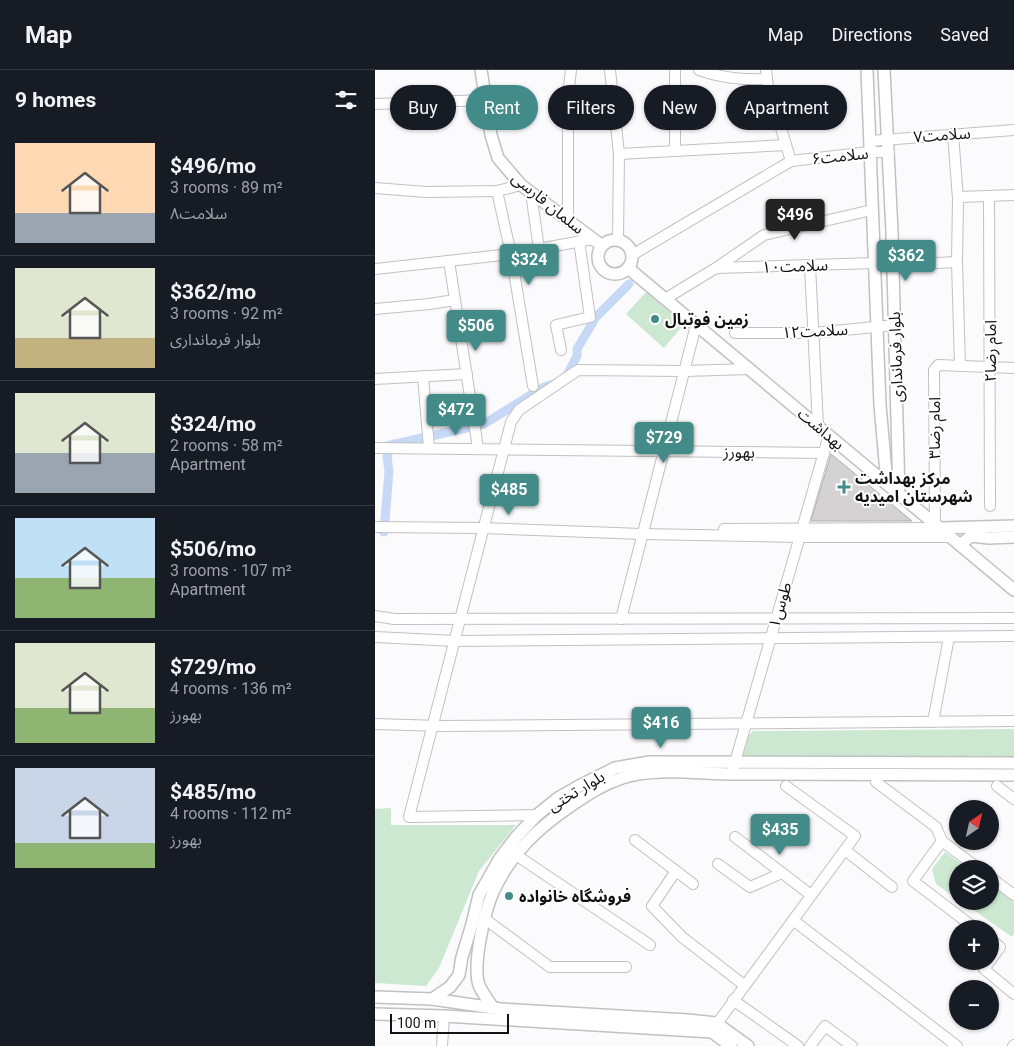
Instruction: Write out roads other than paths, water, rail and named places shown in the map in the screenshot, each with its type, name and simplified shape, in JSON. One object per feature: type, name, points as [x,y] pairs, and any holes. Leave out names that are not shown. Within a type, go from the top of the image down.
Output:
[{"type":"street","name":"سلمان فارسی","points":[[481,70],[483,85]]},
{"type":"street","points":[[568,220],[568,95],[571,70]]},
{"type":"street","points":[[610,70],[619,154],[618,240]]},
{"type":"street","points":[[675,70],[675,151]]},
{"type":"street","points":[[632,255],[791,161],[768,86],[767,74],[748,80],[711,74],[699,70]]},
{"type":"street","name":"بلوار فرمانداری","points":[[867,70],[880,405],[887,484]]},
{"type":"street","name":"بلوار فرمانداری","points":[[884,70],[893,265],[899,494]]},
{"type":"street","points":[[375,104],[466,101]]},
{"type":"street","name":"سلمان فارسی","points":[[490,130],[493,146],[498,158],[521,185],[597,242]]},
{"type":"street","name":"سلامت۷","points":[[870,147],[888,138],[1014,130]]},
{"type":"street","points":[[953,134],[958,199],[957,262],[960,365],[1014,368]]},
{"type":"street","points":[[619,154],[786,145]]},
{"type":"street","name":"سلامت۶","points":[[791,161],[870,147],[889,152]]},
{"type":"street","points":[[375,188],[426,192],[497,192],[521,185]]},
{"type":"street","points":[[497,192],[511,254],[533,386]]},
{"type":"street","points":[[531,193],[539,249]]},
{"type":"street","points":[[958,199],[960,197],[1014,195]]},
{"type":"street","name":"امام رضا۲","points":[[989,197],[990,506]]},
{"type":"street","points":[[665,299],[716,268],[764,235],[872,210]]},
{"type":"street","points":[[375,268],[511,254],[579,241],[618,240],[629,247],[632,255],[628,268],[616,274],[603,270],[597,258],[599,249],[597,242]]},
{"type":"street","points":[[561,350],[556,325],[590,317],[579,241]]},
{"type":"street","points":[[449,261],[478,448]]},
{"type":"street","points":[[893,265],[957,262]]},
{"type":"street","name":"سلامت۱۰","points":[[716,268],[875,263]]},
{"type":"street","points":[[810,266],[818,426]]},
{"type":"street","name":"بهداشت","points":[[628,268],[1014,590]]},
{"type":"street","points":[[375,309],[455,300]]},
{"type":"street","points":[[621,619],[696,325]]},
{"type":"street","name":"سلامت۱۲","points":[[735,333],[814,333],[895,325]]},
{"type":"street","name":"امام رضا۳","points":[[938,526],[934,370],[938,365],[960,365]]},
{"type":"street","points":[[537,815],[409,817],[511,422],[519,410],[578,370],[685,371],[749,369]]},
{"type":"street","points":[[375,379],[467,374]]},
{"type":"street","points":[[423,376],[429,448]]},
{"type":"street","name":"طوس۱","points":[[731,774],[829,435]]},
{"type":"street","name":"بهورز","points":[[375,448],[824,453]]},
{"type":"street","points":[[801,533],[938,526],[1014,526]]},
{"type":"street","points":[[375,528],[801,533],[956,541],[971,536],[989,538],[1014,537]]},
{"type":"street","points":[[375,616],[394,619],[1014,618]]},
{"type":"street","points":[[933,722],[949,636]]},
{"type":"street","points":[[375,637],[455,641],[1014,636]]},
{"type":"street","points":[[375,724],[433,726],[1014,722]]},
{"type":"street","name":"بلوار تختی","points":[[432,998],[450,987],[459,975],[479,895],[490,874],[517,836],[537,815],[558,798],[609,771],[623,766],[649,762],[1014,763]]},
{"type":"street","name":"بلوار تختی","points":[[493,1008],[479,985],[476,962],[489,900],[499,880],[527,841],[547,822],[587,794],[613,781],[639,773],[1014,775]]},
{"type":"street","points":[[876,782],[936,827],[942,841],[967,860]]},
{"type":"street","points":[[714,1028],[855,836],[786,786]]},
{"type":"street","points":[[997,786],[1014,799]]},
{"type":"street","points":[[735,837],[811,896]]},
{"type":"street","points":[[635,840],[693,884]]},
{"type":"street","points":[[942,841],[913,881],[964,920]]},
{"type":"street","points":[[845,850],[891,887]]},
{"type":"street","points":[[516,855],[650,945]]},
{"type":"street","points":[[718,864],[750,888],[781,873]]},
{"type":"street","points":[[676,871],[652,906],[683,937],[744,985]]},
{"type":"street","points":[[999,884],[1014,895]]},
{"type":"street","points":[[485,918],[550,967],[626,967]]},
{"type":"street","points":[[793,920],[957,1046]]},
{"type":"street","points":[[985,970],[1014,994]]},
{"type":"street","points":[[375,997],[432,998],[493,1008],[688,1020],[714,1028],[749,1046]]},
{"type":"street","points":[[733,1000],[798,1046]]},
{"type":"street","points":[[375,1014],[714,1028],[731,1046]]},
{"type":"street","points":[[442,1046],[443,1016]]},
{"type":"street","points":[[810,1046],[825,1026],[852,1046]]},
{"type":"waterway","points":[[566,377],[577,356],[577,349],[596,317],[629,284]]},
{"type":"waterway","points":[[387,446],[484,424],[542,388],[553,384]]},
{"type":"waterway","points":[[383,531],[389,471],[387,457],[394,444]]},
{"type":"place","name":"زمین فوتبال","points":[[655,319]]},
{"type":"place","name":"مرکز بهداشت شهرستان امیدیه","points":[[844,487]]},
{"type":"place","name":"فروشگاه خانواده","points":[[509,896]]}]
